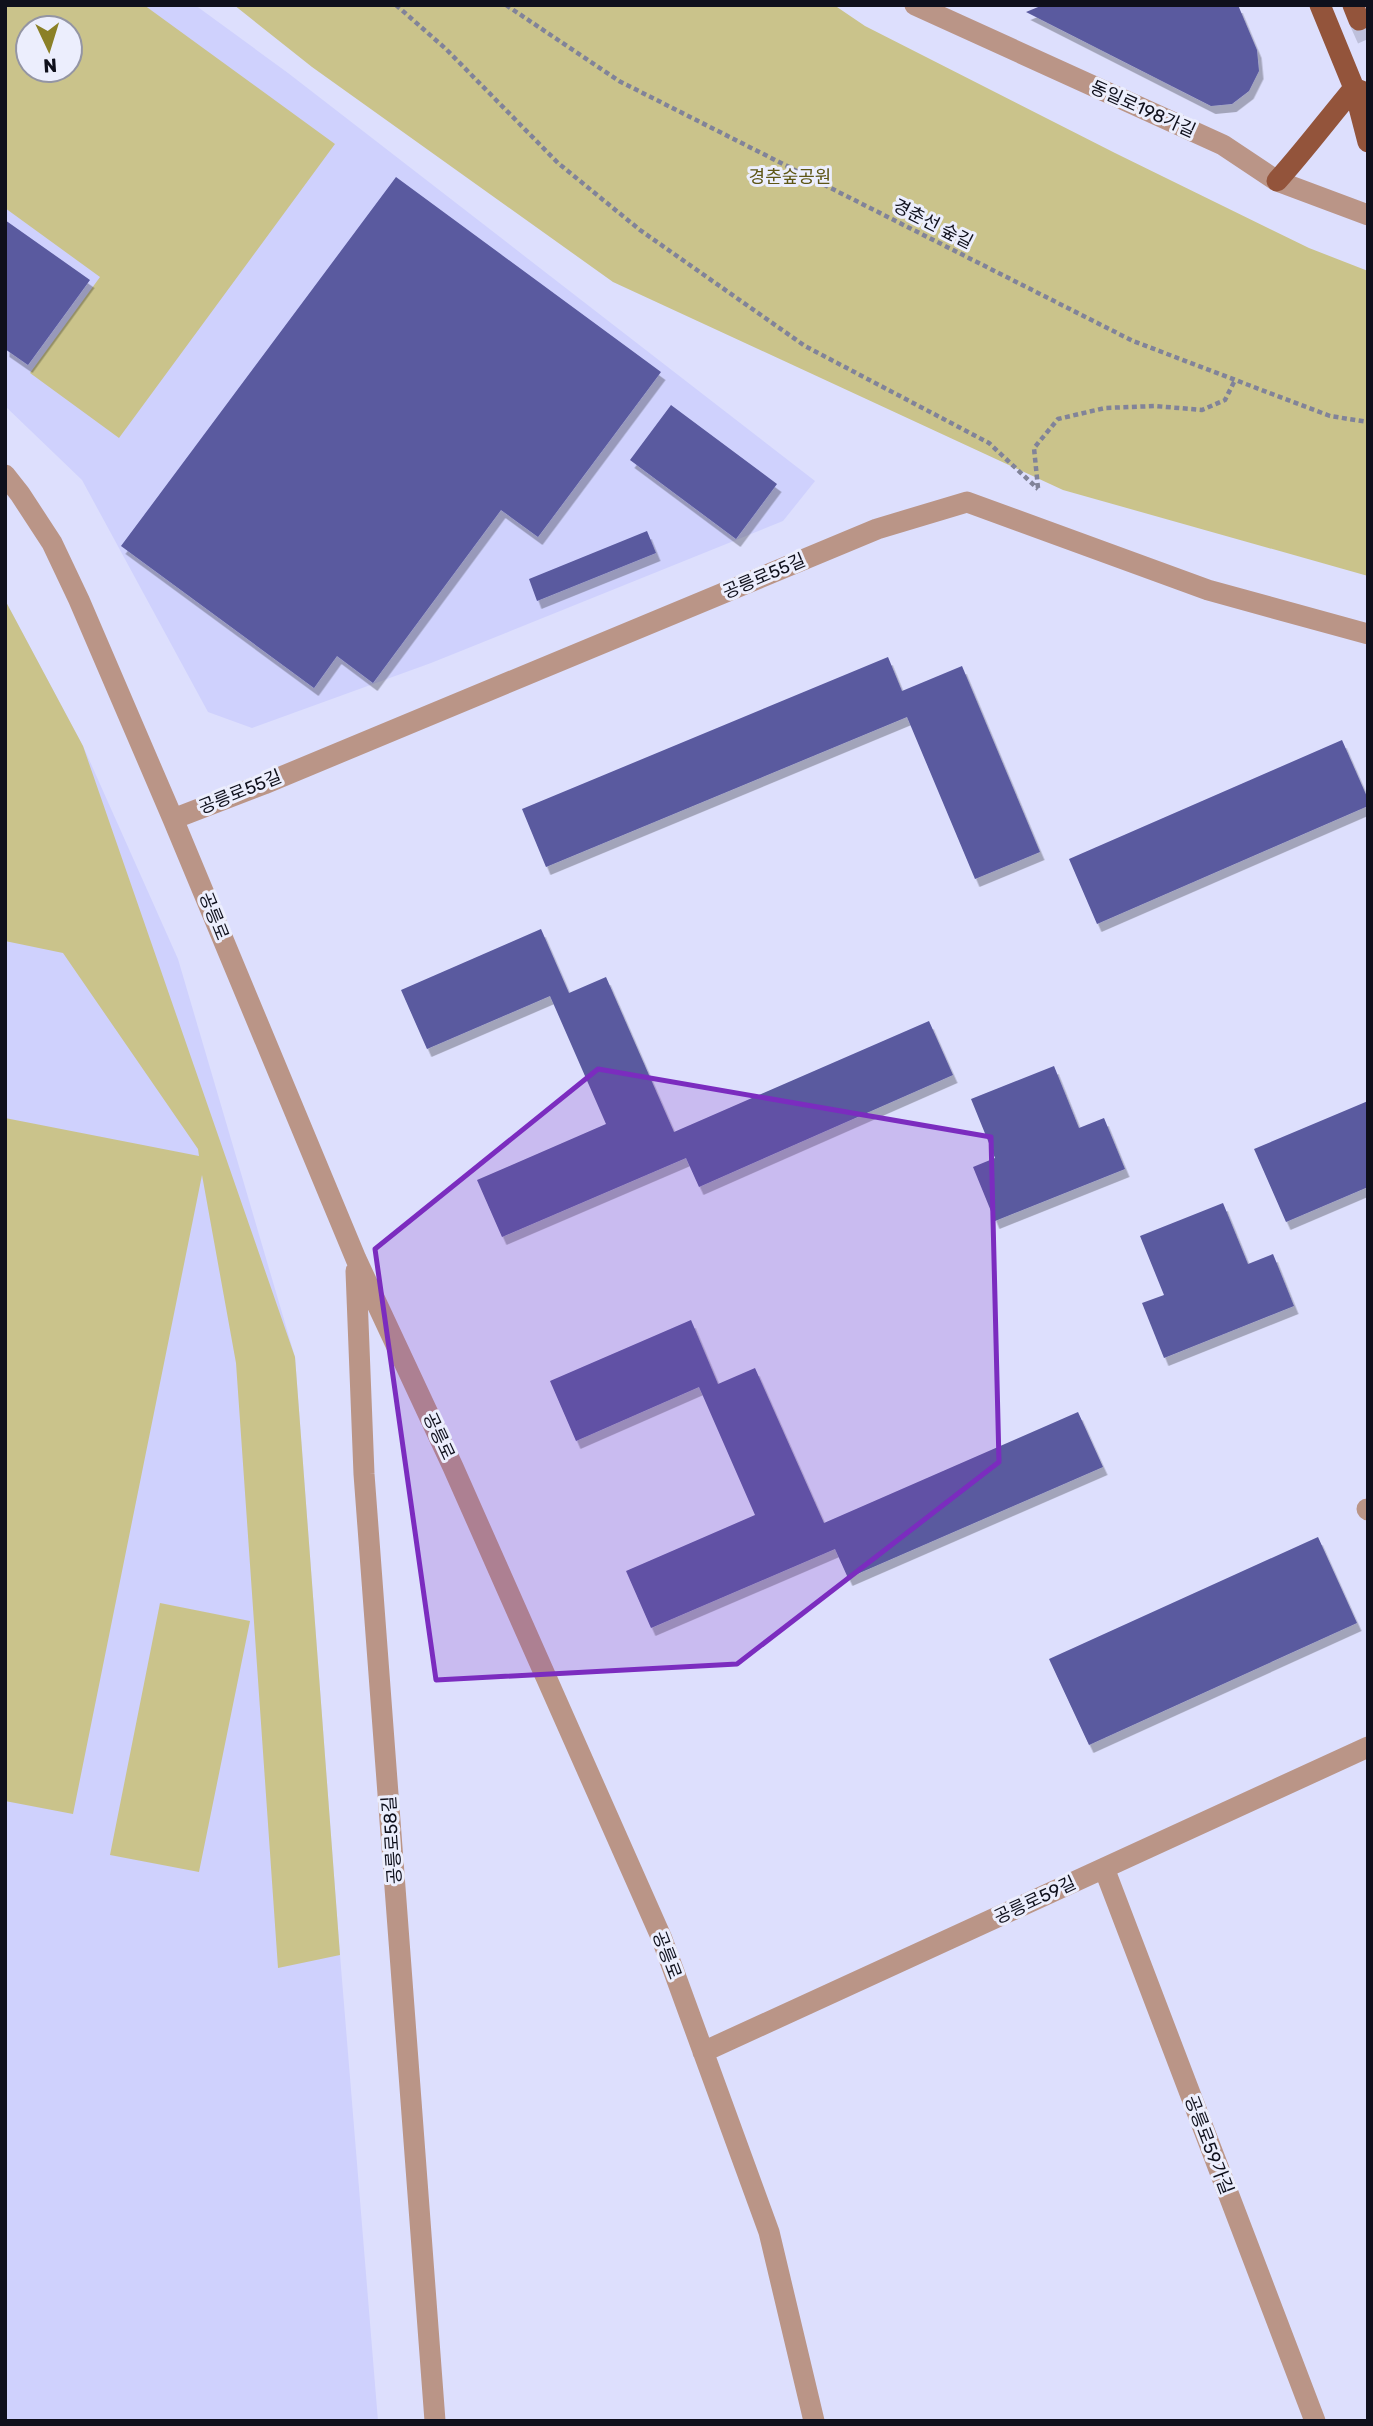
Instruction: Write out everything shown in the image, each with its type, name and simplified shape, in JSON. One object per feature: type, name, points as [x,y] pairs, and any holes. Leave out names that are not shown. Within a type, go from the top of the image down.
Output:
[{"type":"main road","points":[[1320,5],[1361,91],[1368,142]]},
{"type":"main road","points":[[1277,181],[1328,119],[1361,91]]},
{"type":"street","name":"동일로198가길","points":[[915,5],[1223,145],[1277,181],[1368,215]]},
{"type":"street","name":"공릉로","points":[[5,475],[52,543],[79,600],[356,1259],[459,1480],[662,1939],[769,2232],[814,2421]]},
{"type":"street","name":"공릉로55길","points":[[173,819],[877,529],[967,502],[1208,590],[1368,634]]},
{"type":"street","name":"공릉로58길","points":[[356,1259],[364,1474],[435,2421]]},
{"type":"street","name":"공릉로59길","points":[[703,2052],[1368,1747]]},
{"type":"street","name":"공릉로59가길","points":[[1104,1868],[1315,2421]]},
{"type":"path","points":[[397,5],[446,49],[558,163],[640,230],[805,346],[989,443],[1038,489],[1034,448],[1058,419],[1105,408],[1156,406],[1202,410],[1225,400],[1236,380]]},
{"type":"path","name":"경춘선 숲길","points":[[506,5],[619,81],[1133,341],[1331,416],[1368,422]]},
{"type":"highlighted area","points":[[598,1069],[991,1137],[999,1462],[737,1664],[436,1680],[375,1249]]},
{"type":"shaded area","points":[[5,5],[195,5],[288,73],[815,481],[783,521],[431,663],[252,728],[208,712],[82,480],[5,406]]},
{"type":"shaded area","points":[[5,600],[83,746],[178,959],[295,1357],[378,2421],[5,2421]]},
{"type":"green space","points":[[5,5],[144,5],[335,144],[119,438],[30,373],[100,277],[5,208]]},
{"type":"green space","name":"경춘숲공원","points":[[234,5],[834,5],[865,26],[1115,153],[1309,248],[1368,271],[1368,576],[1063,490],[613,282],[312,67]]},
{"type":"green space","points":[[5,600],[83,746],[295,1357],[340,1955],[278,1968],[236,1363],[202,1175],[73,1814],[5,1801],[5,1118],[199,1156],[198,1149],[63,953],[5,941]]},
{"type":"green space","points":[[160,1603],[250,1621],[199,1872],[110,1855]]},
{"type":"building","points":[[1043,5],[1238,5],[1257,50],[1259,71],[1249,91],[1232,104],[1211,106],[1026,12]]},
{"type":"building","points":[[396,177],[661,372],[538,537],[501,510],[373,683],[337,656],[314,688],[121,546]]},
{"type":"building","points":[[5,220],[90,280],[28,365],[5,349]]},
{"type":"building","points":[[671,405],[777,484],[736,539],[630,460]]},
{"type":"building","points":[[647,531],[656,553],[537,601],[529,579]]},
{"type":"building","points":[[888,657],[902,691],[962,666],[1040,852],[975,879],[907,717],[546,867],[522,809]]},
{"type":"building","points":[[1342,740],[1368,799],[1368,806],[1097,924],[1069,859]]},
{"type":"building","points":[[541,929],[569,993],[606,977],[674,1132],[929,1021],[953,1075],[699,1187],[686,1158],[502,1237],[477,1180],[606,1124],[550,996],[427,1049],[401,990]]},
{"type":"building","points":[[1054,1066],[1079,1128],[1104,1118],[1125,1169],[995,1221],[973,1167],[995,1158],[971,1099]]},
{"type":"building","points":[[1368,1101],[1368,1187],[1286,1222],[1254,1149]]},
{"type":"building","points":[[1223,1203],[1248,1264],[1273,1254],[1294,1306],[1164,1358],[1142,1303],[1164,1295],[1140,1236]]},
{"type":"building","points":[[691,1320],[718,1384],[755,1368],[824,1523],[1078,1412],[1103,1467],[848,1578],[835,1549],[651,1628],[626,1571],[755,1515],[699,1387],[576,1441],[550,1381]]},
{"type":"building","points":[[1318,1537],[1357,1623],[1089,1745],[1049,1659]]},
{"type":"tunnel","points":[[1359,20],[1368,40]]}]
